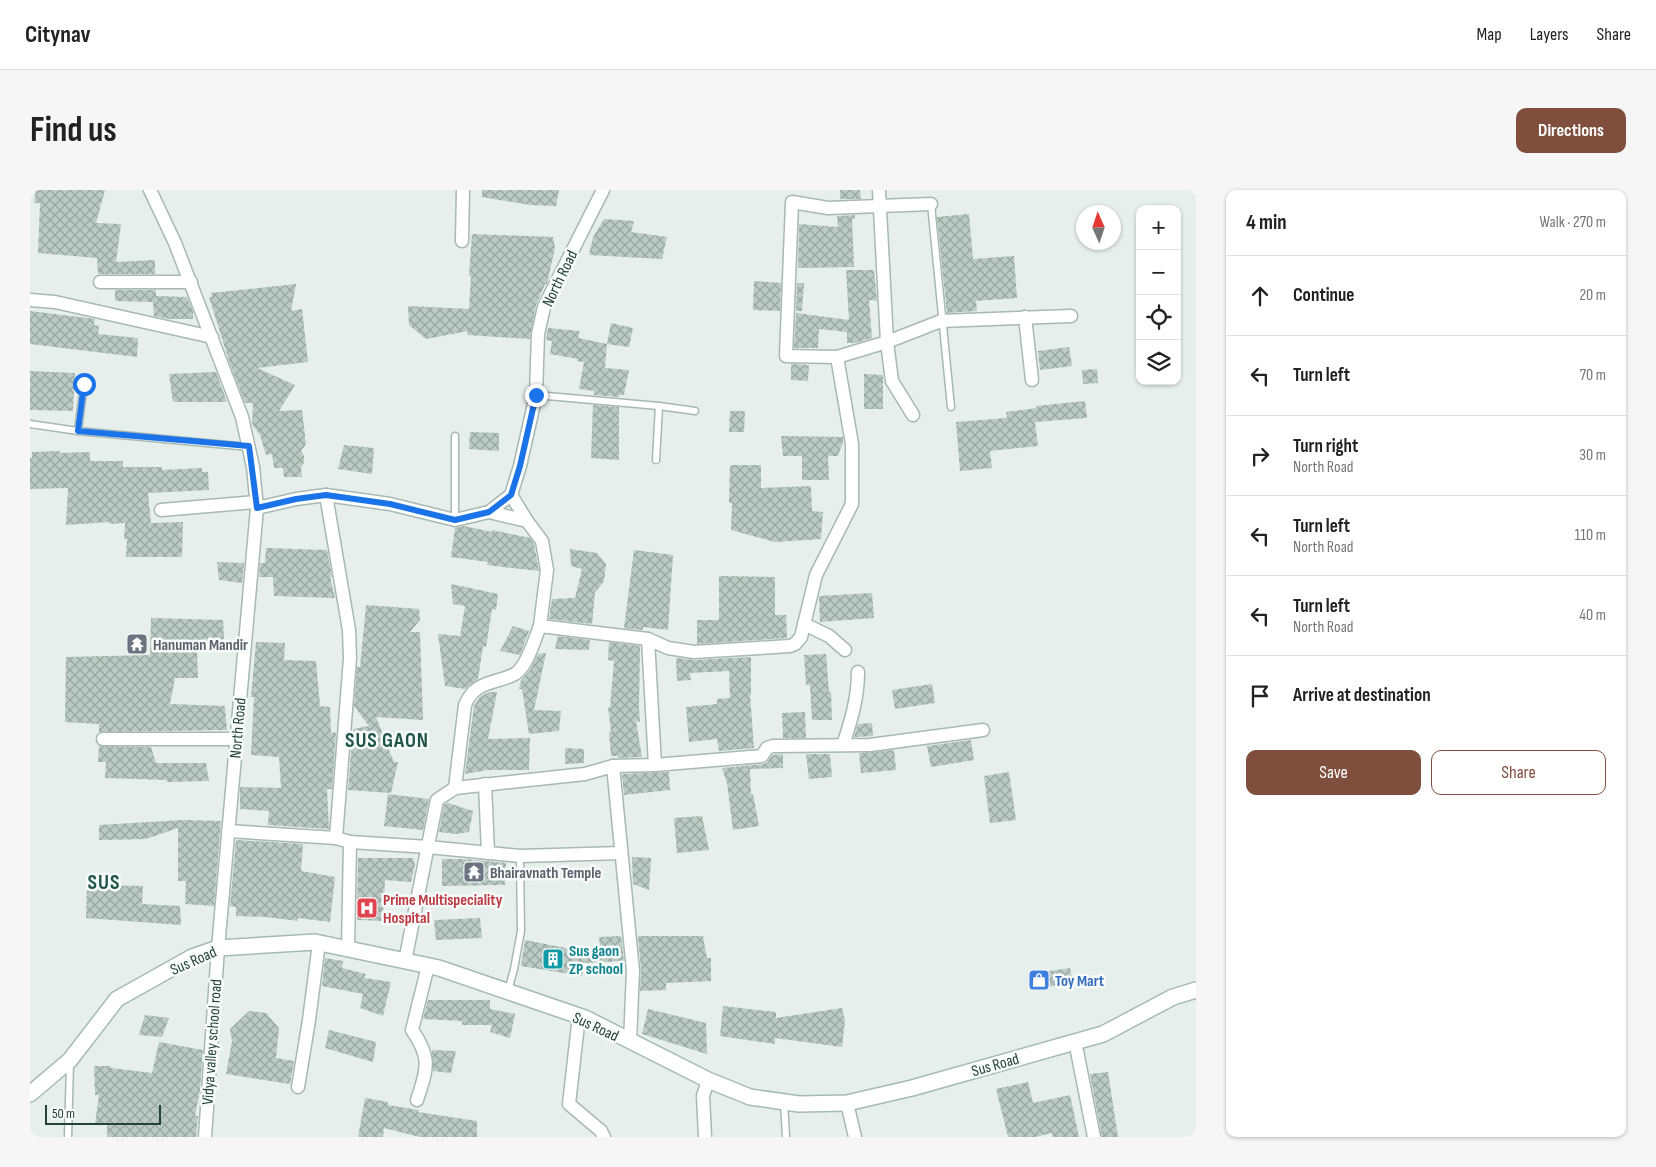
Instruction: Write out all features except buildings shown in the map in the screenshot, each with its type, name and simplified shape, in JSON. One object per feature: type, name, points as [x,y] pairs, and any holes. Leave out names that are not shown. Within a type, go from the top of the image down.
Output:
[{"type":"main road","name":"Sus Road","points":[[30,1094],[70,1060],[117,999],[192,958],[218,948],[319,943],[428,966],[580,1016],[708,1080],[750,1097],[799,1104],[847,1103],[912,1088],[1103,1034],[1173,998],[1196,990]]},
{"type":"street","name":"North Road","points":[[150,190],[176,243],[242,417],[249,446],[257,505],[218,948]]},
{"type":"street","points":[[462,241],[463,190]]},
{"type":"street","name":"North Road","points":[[511,495],[520,466],[536,395],[538,334],[544,307],[603,190]]},
{"type":"street","points":[[879,190],[887,342],[892,381],[913,415]]},
{"type":"street","points":[[931,204],[828,208],[792,202],[786,356],[837,357],[887,342],[942,321],[1071,316]]},
{"type":"street","points":[[100,282],[191,282]]},
{"type":"street","points":[[30,300],[55,302],[212,337]]},
{"type":"street","points":[[1024,317],[1032,380]]},
{"type":"street","points":[[540,626],[648,639],[668,648],[694,652],[790,646],[798,641],[816,575],[852,504],[852,444],[837,357]]},
{"type":"street","points":[[326,495],[349,630],[350,658],[336,838]]},
{"type":"street","points":[[161,510],[257,505],[326,495],[390,504],[455,520],[489,512],[511,495],[527,521],[542,540],[547,570],[540,626],[526,660],[516,673],[480,687],[471,693],[467,699],[454,788]]},
{"type":"street","points":[[489,512],[527,521]]},
{"type":"street","points":[[804,624],[829,636],[845,650]]},
{"type":"street","points":[[648,639],[655,765]]},
{"type":"street","points":[[843,745],[854,713],[858,672]]},
{"type":"street","points":[[405,961],[437,800],[454,788],[585,774],[612,766],[655,765],[762,756],[767,748],[773,746],[870,745],[983,730]]},
{"type":"street","points":[[103,739],[236,739]]},
{"type":"street","points":[[612,766],[633,971],[630,1042]]},
{"type":"street","points":[[485,784],[488,853]]},
{"type":"street","points":[[228,831],[336,838],[350,842],[520,856],[621,853]]},
{"type":"street","points":[[348,949],[350,842]]},
{"type":"street","points":[[298,1087],[319,943]]},
{"type":"street","name":"Vidya valley school road","points":[[205,1137],[218,948]]},
{"type":"street","points":[[417,1100],[425,1076],[426,1061],[425,1051],[412,1030],[428,966]]},
{"type":"street","points":[[580,1016],[570,1104],[601,1131],[604,1137]]},
{"type":"street","points":[[1075,1042],[1094,1137]]},
{"type":"street","points":[[705,1137],[703,1096],[708,1080]]},
{"type":"street","points":[[847,1103],[855,1137]]},
{"type":"lane","points":[[931,204],[951,407]]},
{"type":"lane","points":[[78,431],[84,384]]},
{"type":"lane","points":[[536,395],[659,406],[696,412]]},
{"type":"lane","points":[[656,460],[659,406]]},
{"type":"lane","points":[[30,424],[78,431],[249,446]]},
{"type":"lane","points":[[455,436],[455,520]]},
{"type":"lane","points":[[508,992],[521,931],[520,856]]},
{"type":"lane","points":[[68,1137],[70,1060]]},
{"type":"lane","points":[[784,1102],[786,1137]]},
{"type":"place","name":"Hanuman Mandir","points":[[137,644]]},
{"type":"place","name":"Bhairavnath Temple","points":[[474,872]]},
{"type":"place","name":"Prime Multispeciality Hospital","points":[[367,908]]},
{"type":"place","name":"Sus gaon ZP school","points":[[553,959]]},
{"type":"place","name":"Toy Mart","points":[[1039,980]]},
{"type":"district","name":"SUS GAON","points":[[387,740]]},
{"type":"district","name":"SUS","points":[[104,882]]},
{"type":"route","points":[[84,384],[78,431],[249,446],[257,508],[296,499],[326,495],[390,504],[455,520],[489,512],[511,495],[520,466],[536,395]]}]
